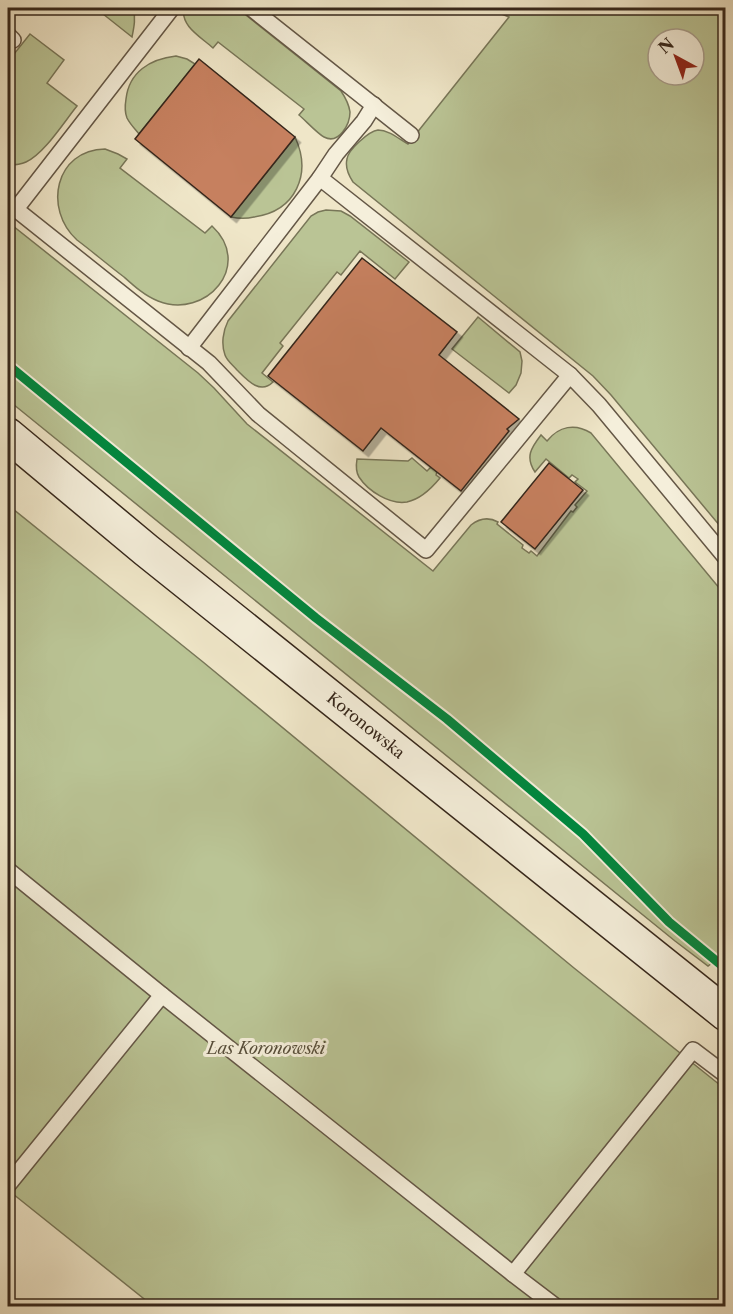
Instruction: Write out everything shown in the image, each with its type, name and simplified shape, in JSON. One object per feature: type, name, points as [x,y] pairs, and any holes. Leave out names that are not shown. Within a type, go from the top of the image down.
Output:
[{"type":"main road","name":"Koronowska","points":[[8,435],[155,557],[726,1014]]},
{"type":"lane","points":[[154,8],[160,22]]},
{"type":"lane","points":[[172,8],[12,206],[217,371],[258,414],[426,550],[570,375]]},
{"type":"lane","points":[[251,8],[411,135]]},
{"type":"lane","points":[[189,348],[374,105]]},
{"type":"lane","points":[[320,178],[581,385],[726,558]]},
{"type":"lane","points":[[8,870],[555,1306]]},
{"type":"lane","points":[[8,1185],[162,995]]},
{"type":"lane","points":[[513,1274],[693,1050],[726,1075]]},
{"type":"green space","points":[[108,8],[133,8],[135,19],[132,37],[103,14]]},
{"type":"green space","points":[[184,8],[237,8],[341,91],[350,112],[343,132],[329,139],[321,135],[299,115],[304,109],[218,42],[213,48],[197,35],[185,20]]},
{"type":"green space","points":[[487,8],[725,8],[725,532],[593,376],[353,182],[347,165],[348,155],[374,131],[386,131],[408,144],[509,17]]},
{"type":"green space","points":[[30,34],[64,60],[47,83],[77,106],[33,158],[17,165],[8,165],[8,58],[10,59]]},
{"type":"green space","points":[[176,56],[195,64],[139,134],[126,114],[126,99],[131,81],[142,68],[158,60]]},
{"type":"green space","points":[[295,137],[302,164],[301,177],[290,199],[269,213],[251,218],[231,217]]},
{"type":"green space","points":[[105,149],[127,159],[120,168],[205,233],[212,226],[224,241],[228,257],[226,272],[219,285],[207,296],[193,303],[176,305],[153,299],[77,240],[66,227],[60,213],[58,198],[65,170],[75,159],[88,152]]},
{"type":"green space","points":[[326,210],[341,211],[350,216],[409,262],[395,279],[360,251],[341,275],[337,272],[280,343],[283,346],[262,373],[273,382],[268,386],[259,387],[245,378],[226,357],[223,342],[226,325],[311,216]]},
{"type":"green space","points":[[8,222],[198,373],[247,424],[433,571],[471,525],[484,519],[498,522],[497,524],[523,545],[522,548],[537,556],[571,511],[573,512],[577,507],[575,505],[587,491],[575,482],[578,479],[572,475],[569,478],[546,459],[535,472],[530,462],[532,448],[541,435],[547,441],[562,429],[573,427],[591,433],[725,595],[725,953],[708,966],[675,941],[8,400]]},
{"type":"green space","points":[[478,317],[520,352],[521,373],[516,385],[509,393],[452,349]]},
{"type":"green space","points":[[412,458],[427,471],[431,467],[440,478],[417,499],[407,502],[394,501],[380,496],[368,487],[357,473],[357,459],[408,461]]},
{"type":"green space","name":"Las Koronowski","points":[[8,505],[725,1089],[725,1306],[153,1306],[8,1190]]},
{"type":"building","points":[[199,59],[295,137],[231,217],[135,139]]},
{"type":"building","points":[[362,258],[457,332],[439,355],[519,419],[507,429],[509,431],[461,491],[381,428],[363,451],[268,376]]},
{"type":"building","points":[[549,463],[583,490],[535,549],[501,522]]},
{"type":"cycle path","points":[[8,365],[316,618],[447,719],[583,834],[669,922],[726,969]]}]
